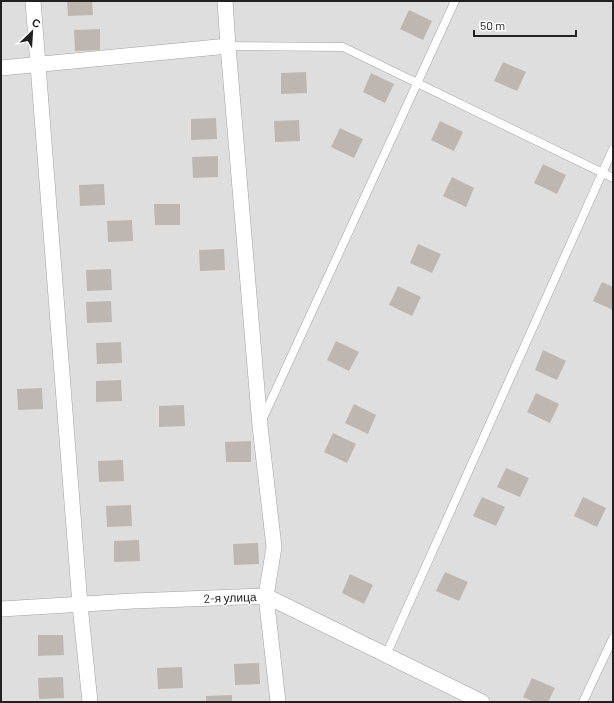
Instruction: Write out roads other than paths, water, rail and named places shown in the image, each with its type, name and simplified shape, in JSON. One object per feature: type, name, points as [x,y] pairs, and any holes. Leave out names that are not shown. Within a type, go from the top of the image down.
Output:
[{"type":"street","points":[[33,1],[80,605],[90,702]]},
{"type":"street","points":[[225,1],[260,426],[274,547],[266,596],[278,702]]},
{"type":"street","points":[[1,68],[228,46]]},
{"type":"street","name":"2-я улица","points":[[1,609],[133,601],[266,596],[482,702]]},
{"type":"lane","points":[[260,426],[455,1]]},
{"type":"lane","points":[[228,46],[343,47],[613,178]]},
{"type":"lane","points":[[386,655],[613,149]]},
{"type":"lane","points":[[583,702],[613,638]]}]
